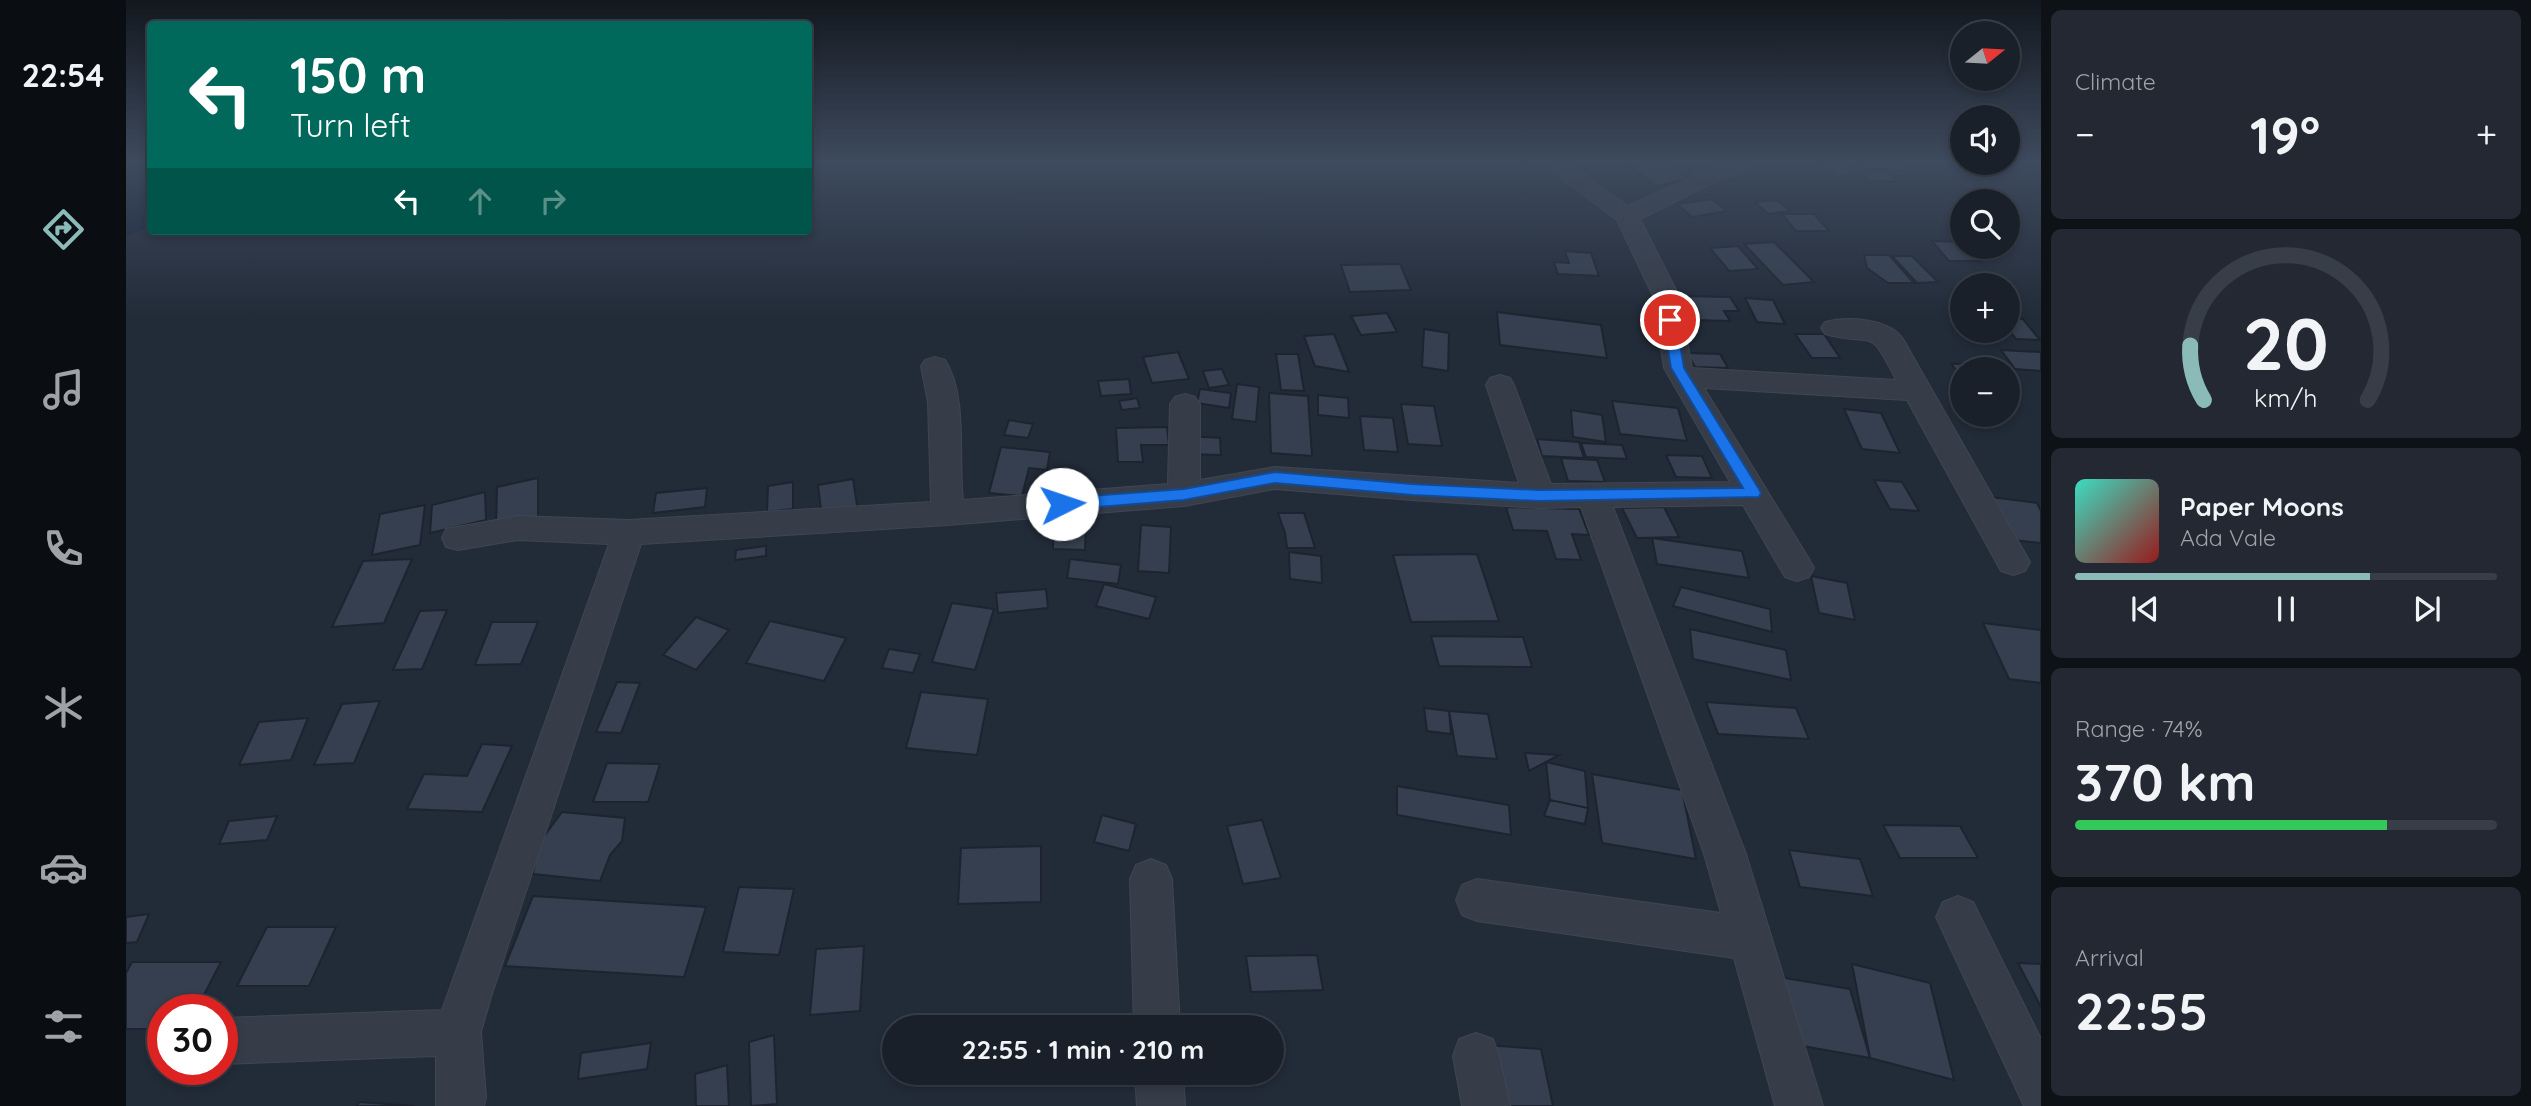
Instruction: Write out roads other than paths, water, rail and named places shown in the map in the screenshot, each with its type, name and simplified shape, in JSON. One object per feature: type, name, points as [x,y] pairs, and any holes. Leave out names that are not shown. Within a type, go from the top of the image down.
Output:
[{"type":"street","points":[[1630,215],[1627,216],[1666,296],[1678,368],[1797,568]]},
{"type":"street","points":[[1835,328],[1882,334],[1889,339],[2013,562]]},
{"type":"street","points":[[935,366],[947,444],[944,487],[948,513]]},
{"type":"street","points":[[1683,377],[1916,391]]},
{"type":"street","points":[[1500,385],[1539,496]]},
{"type":"street","points":[[1184,494],[1185,404]]},
{"type":"street","points":[[458,538],[518,528],[629,532],[948,513],[1184,494],[1275,478],[1539,496],[1754,493]]},
{"type":"street","points":[[1593,496],[1725,854],[1799,1106]]},
{"type":"street","points":[[460,1106],[462,1098],[458,1032],[629,532]]},
{"type":"street","points":[[1151,879],[1157,1015]]},
{"type":"street","points":[[1477,900],[1750,939]]},
{"type":"street","points":[[1958,917],[2041,1090]]},
{"type":"street","points":[[238,1040],[458,1032]]},
{"type":"street","points":[[1476,1056],[1486,1106]]},
{"type":"street","points":[[1160,1085],[1161,1106]]},
{"type":"water","points":[[126,215],[147,215],[147,228],[126,236]]}]
